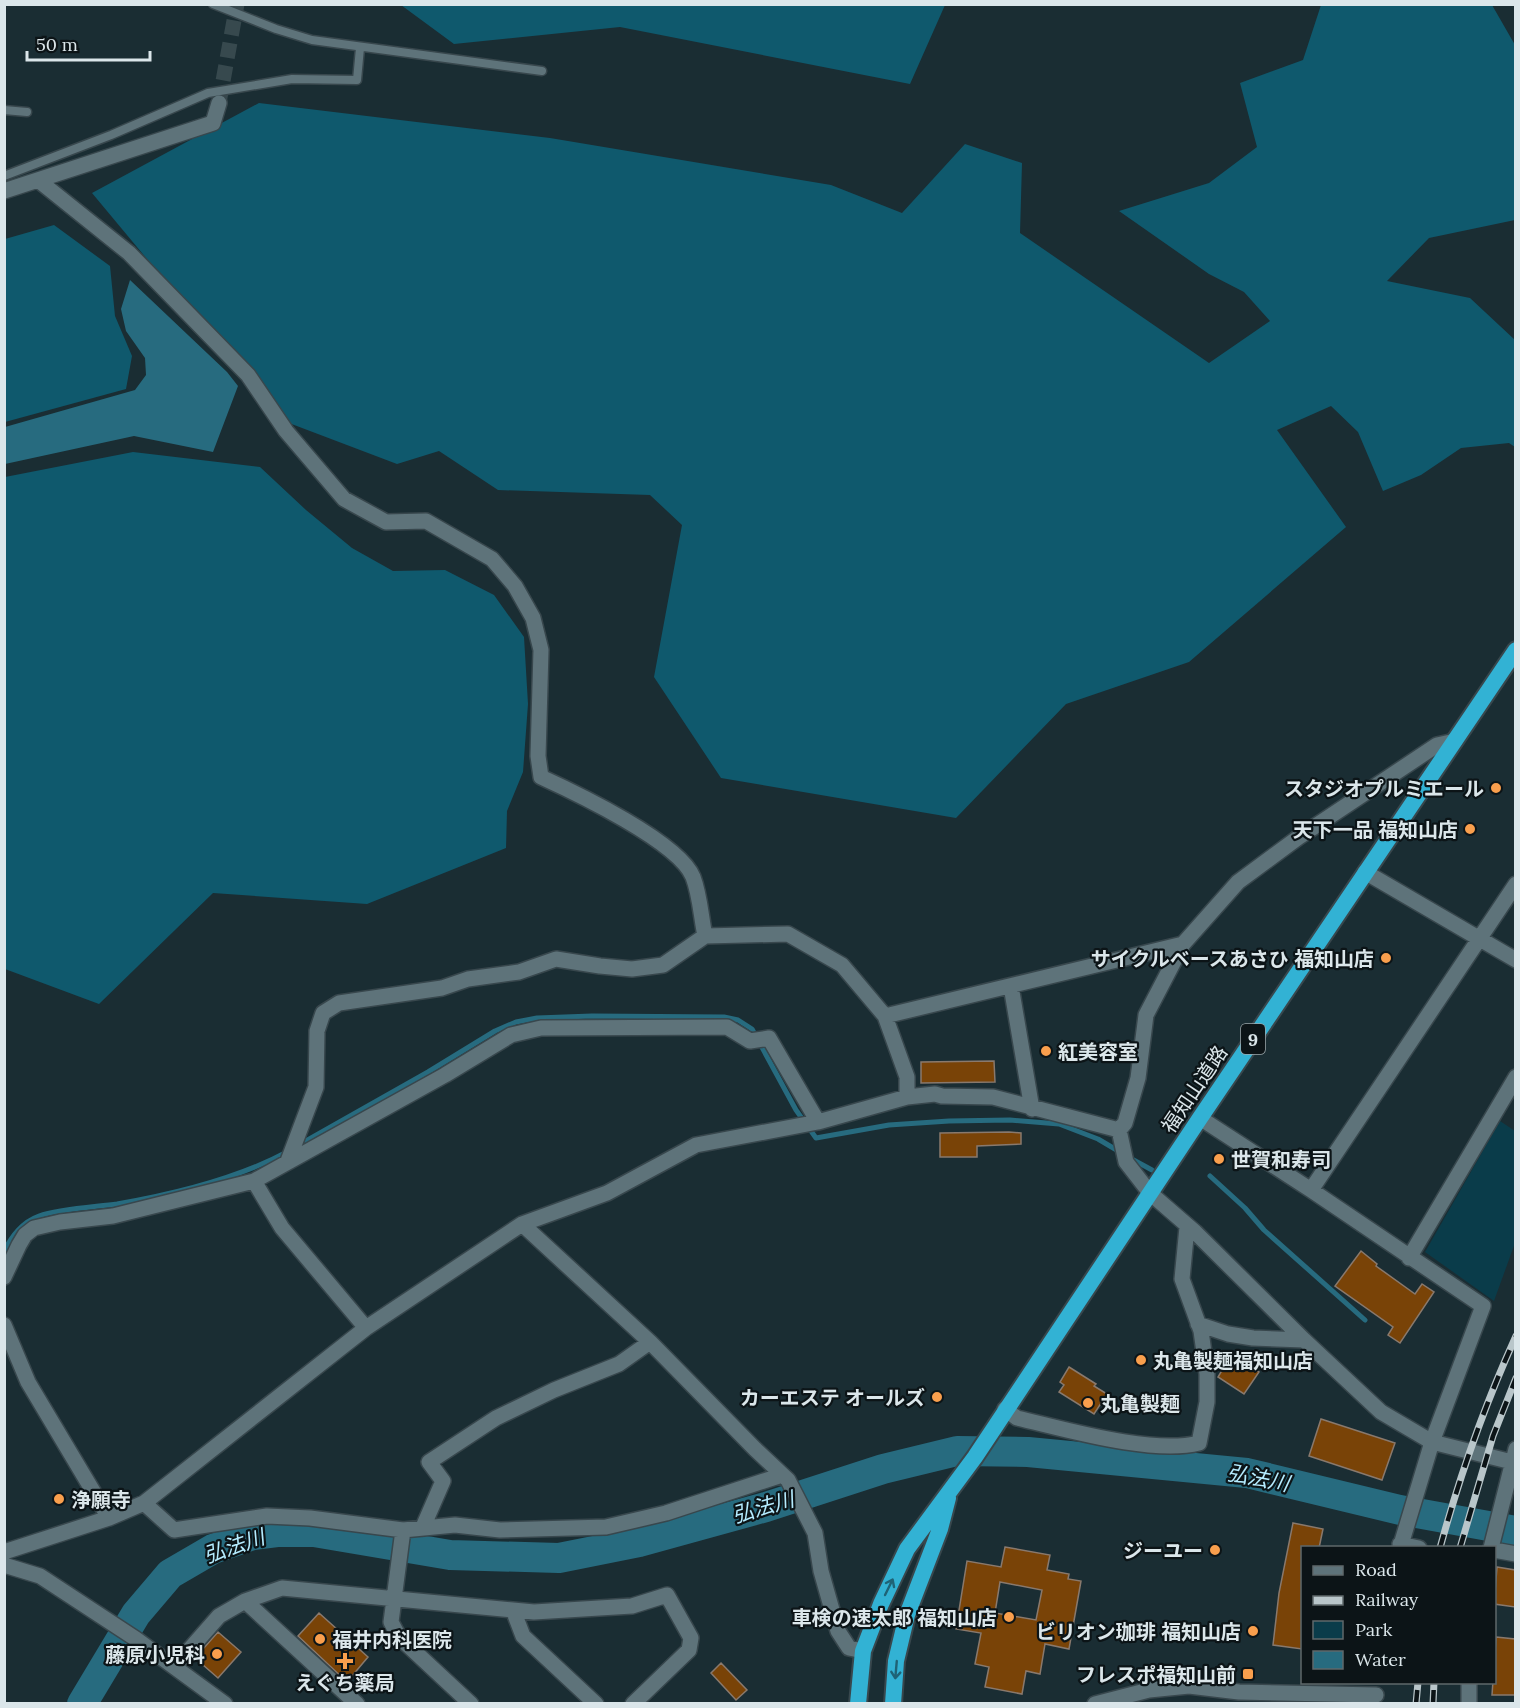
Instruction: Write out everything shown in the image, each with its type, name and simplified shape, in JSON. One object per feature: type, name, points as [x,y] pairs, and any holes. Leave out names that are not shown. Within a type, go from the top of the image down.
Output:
[{"type":"highway","name":"福知山道路","points":[[858,1704],[863,1651],[881,1604],[907,1549],[975,1457],[1515,650]]},
{"type":"highway","name":"福知山道路","points":[[893,1704],[896,1661],[908,1615],[940,1529],[949,1494]]},
{"type":"street","points":[[4,190],[213,123],[219,103]]},
{"type":"street","points":[[38,180],[129,253],[248,375],[286,431],[344,499],[386,522],[426,521],[492,560],[515,586],[534,618],[542,651],[538,756],[541,777],[600,805],[680,858],[693,876],[705,936]]},
{"type":"street","points":[[1119,1130],[1125,1123],[1138,1078],[1146,1015],[1183,945],[1238,882],[1299,837],[1437,745],[1455,741]]},
{"type":"street","points":[[1365,872],[1515,960]]},
{"type":"street","points":[[1311,1190],[1515,884]]},
{"type":"street","points":[[288,1161],[316,1087],[317,1031],[322,1013],[339,1003],[442,988],[468,979],[519,972],[556,959],[632,969],[663,965],[705,936],[788,934],[842,965],[885,1016],[907,1077],[907,1096]]},
{"type":"street","points":[[885,1016],[1183,945]]},
{"type":"street","points":[[1011,986],[1032,1109]]},
{"type":"street","points":[[4,1277],[25,1235],[34,1228],[60,1222],[113,1216],[254,1181],[445,1075],[511,1035],[541,1029],[727,1027],[750,1041],[769,1038],[818,1122]]},
{"type":"street","points":[[1409,1258],[1515,1077]]},
{"type":"street","points":[[4,1552],[109,1518],[144,1503],[366,1328],[522,1224],[607,1193],[696,1145],[818,1122],[907,1096],[935,1094],[993,1097],[1119,1130]]},
{"type":"street","points":[[1200,1118],[1483,1306],[1432,1442],[1400,1546]]},
{"type":"street","points":[[1119,1130],[1126,1162],[1150,1193],[1381,1412],[1432,1442],[1514,1458],[1491,1546]]},
{"type":"street","points":[[254,1181],[282,1228],[366,1328]]},
{"type":"street","points":[[522,1224],[650,1342],[788,1480],[815,1533],[821,1571],[838,1631],[849,1648],[863,1651]]},
{"type":"street","points":[[1005,1409],[1017,1418],[1107,1438],[1185,1446],[1199,1443],[1207,1402],[1208,1374],[1198,1324],[1182,1280],[1187,1227]]},
{"type":"street","points":[[1198,1324],[1228,1334],[1252,1338],[1304,1340]]},
{"type":"street","points":[[4,1325],[28,1382],[109,1518]]},
{"type":"street","points":[[423,1527],[443,1481],[429,1462],[496,1418],[554,1390],[619,1364],[650,1342]]},
{"type":"street","points":[[144,1503],[174,1530],[267,1516],[310,1518],[403,1530],[455,1525],[500,1530],[606,1527],[666,1513],[782,1475]]},
{"type":"street","points":[[403,1530],[391,1622],[399,1637],[471,1704]]},
{"type":"street","points":[[1496,1550],[1515,1554]]},
{"type":"street","points":[[4,1565],[40,1576],[136,1639],[225,1704]]},
{"type":"street","points":[[175,1666],[219,1616],[245,1601],[282,1588],[534,1612],[632,1606],[667,1595],[691,1638],[689,1650],[633,1704]]},
{"type":"street","points":[[245,1601],[357,1704]]},
{"type":"street","points":[[513,1610],[523,1636],[596,1704]]},
{"type":"street","points":[[1469,1684],[1469,1704]]},
{"type":"street","points":[[1095,1704],[1149,1690],[1189,1686],[1239,1692],[1376,1694]]},
{"type":"lane","points":[[213,4],[276,29],[312,40],[542,71]]},
{"type":"lane","points":[[4,176],[111,135],[208,93],[292,79],[357,80],[360,48]]},
{"type":"lane","points":[[4,110],[27,112]]},
{"type":"green space","points":[[1500,1121],[1515,1131],[1515,1243],[1494,1301],[1425,1252]]},
{"type":"shaded area","points":[[401,5],[945,5],[910,84],[620,27],[454,44]]},
{"type":"shaded area","points":[[1321,5],[1492,5],[1515,45],[1515,220],[1429,238],[1387,281],[1470,298],[1515,340],[1515,447],[1509,443],[1461,448],[1421,475],[1383,491],[1358,432],[1331,406],[1277,430],[1346,527],[1189,662],[1066,704],[956,818],[721,778],[654,677],[682,525],[650,495],[498,490],[439,451],[397,464],[281,420],[92,193],[259,103],[550,138],[831,185],[902,213],[965,144],[1022,163],[1020,233],[1209,363],[1270,321],[1244,292],[1209,274],[1119,211],[1209,183],[1257,147],[1240,83],[1303,60]]},
{"type":"shaded area","points":[[54,225],[110,266],[115,316],[132,356],[126,389],[5,422],[5,239]]},
{"type":"shaded area","points":[[133,452],[260,467],[306,510],[352,548],[393,571],[445,570],[494,595],[524,637],[528,704],[523,772],[507,811],[506,848],[367,904],[213,893],[99,1004],[5,969],[5,477]]},
{"type":"water","points":[[130,280],[227,372],[238,386],[213,452],[134,436],[5,464],[5,427],[135,390],[146,375],[145,358],[126,331],[121,309]]},
{"type":"building","points":[[994,1061],[995,1082],[921,1083],[921,1062]]},
{"type":"building","points":[[940,1133],[1021,1133],[1021,1144],[977,1146],[977,1157],[940,1157]]},
{"type":"building","points":[[1361,1251],[1377,1264],[1376,1266],[1415,1294],[1422,1284],[1434,1292],[1400,1343],[1388,1335],[1393,1327],[1335,1286]]},
{"type":"building","points":[[1231,1355],[1259,1372],[1244,1394],[1218,1377]]},
{"type":"building","points":[[1069,1367],[1107,1394],[1094,1414],[1059,1392],[1064,1385],[1060,1382]]},
{"type":"building","points":[[1321,1419],[1395,1443],[1382,1480],[1309,1456]]},
{"type":"building","points":[[1293,1523],[1323,1529],[1319,1546],[1301,1546],[1301,1649],[1273,1645],[1279,1593]]},
{"type":"building","points":[[1005,1547],[1050,1555],[1047,1570],[1069,1574],[1068,1579],[1081,1581],[1069,1649],[1045,1644],[1040,1674],[1026,1671],[1022,1694],[985,1687],[989,1667],[975,1664],[981,1633],[956,1629],[967,1561],[1001,1567]],"holes":[[[1000,1582],[1042,1590],[1036,1620],[995,1613]]]},
{"type":"building","points":[[1497,1567],[1515,1570],[1515,1607],[1496,1604]]},
{"type":"building","points":[[319,1613],[368,1657],[347,1682],[298,1636]]},
{"type":"building","name":"藤原小児科","points":[[218,1632],[241,1652],[218,1678],[195,1658]]},
{"type":"building","points":[[1496,1637],[1515,1639],[1515,1695],[1492,1695],[1493,1684],[1496,1684]]},
{"type":"building","points":[[721,1663],[747,1690],[736,1700],[711,1673]]},
{"type":"waterway","points":[[297,1146],[428,1072],[495,1031],[516,1022],[537,1018],[592,1016],[724,1017],[738,1020],[752,1029],[796,1110],[816,1138],[889,1125],[1010,1120],[1059,1124],[1098,1139],[1120,1152]]},
{"type":"waterway","points":[[4,1251],[18,1230],[39,1216],[117,1204],[183,1190],[248,1170],[289,1151]]},
{"type":"waterway","points":[[1128,1157],[1152,1170]]},
{"type":"waterway","points":[[1210,1176],[1245,1208],[1264,1230],[1365,1320]]},
{"type":"waterway","name":"弘法川","points":[[82,1704],[136,1614],[170,1574],[213,1549],[253,1535],[277,1532],[314,1532],[450,1555],[559,1558],[639,1542],[766,1507],[883,1469],[957,1451],[1028,1452],[1247,1473],[1400,1510],[1516,1531]]},
{"type":"tunnel","points":[[219,103],[237,4]]},
{"type":"railway","points":[[1441,1546],[1474,1440],[1516,1336]]},
{"type":"railway","points":[[1461,1546],[1493,1436],[1516,1378]]},
{"type":"railway","points":[[1416,1704],[1418,1684]]},
{"type":"railway","points":[[1433,1704],[1434,1684]]},
{"type":"place","name":"スタジオプルミエール","points":[[1496,788]]},
{"type":"place","name":"天下一品 福知山店","points":[[1470,829]]},
{"type":"place","name":"サイクルベースあさひ 福知山店","points":[[1386,958]]},
{"type":"place","name":"紅美容室","points":[[1046,1051]]},
{"type":"place","name":"世賀和寿司","points":[[1219,1159]]},
{"type":"place","name":"丸亀製麺福知山店","points":[[1141,1360]]},
{"type":"place","name":"カーエステ オールズ","points":[[937,1397]]},
{"type":"place","name":"丸亀製麺","points":[[1088,1403]]},
{"type":"place","name":"浄願寺","points":[[59,1499]]},
{"type":"place","name":"ジーユー","points":[[1215,1550]]},
{"type":"place","name":"車検の速太郎 福知山店","points":[[1009,1617]]},
{"type":"place","name":"ビリオン珈琲 福知山店","points":[[1253,1631]]},
{"type":"place","name":"福井内科医院","points":[[320,1639]]},
{"type":"place","name":"藤原小児科","points":[[217,1654]]},
{"type":"place","name":"えぐち薬局","points":[[345,1661]]},
{"type":"place","name":"フレスポ福知山前","points":[[1248,1674]]}]
